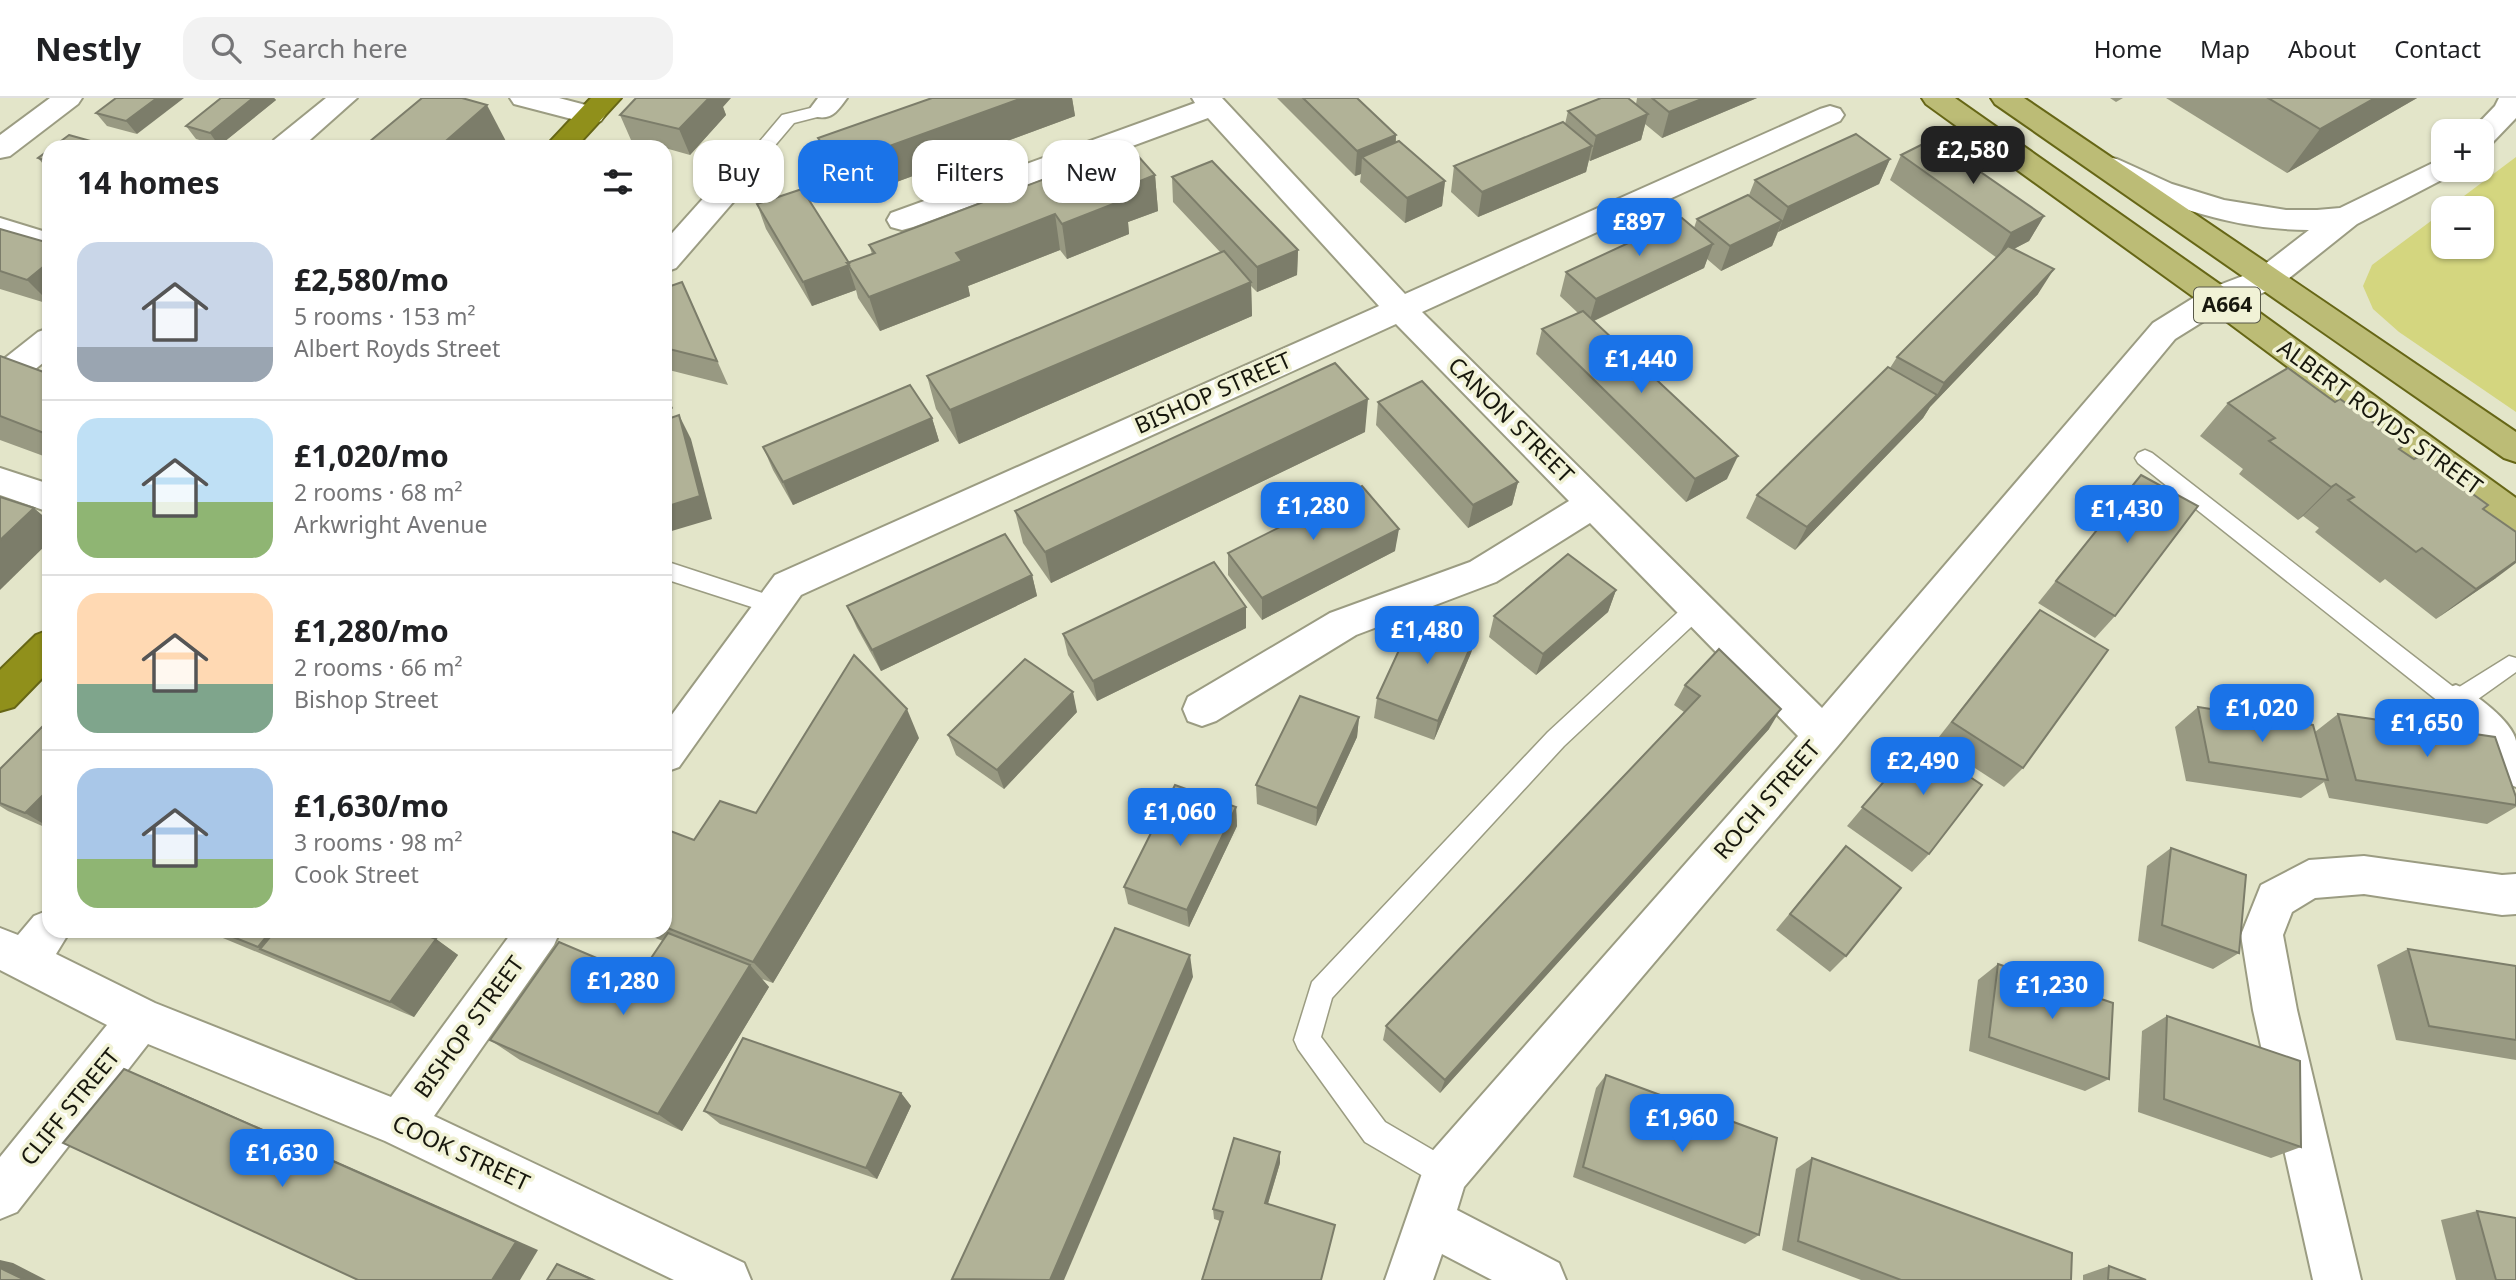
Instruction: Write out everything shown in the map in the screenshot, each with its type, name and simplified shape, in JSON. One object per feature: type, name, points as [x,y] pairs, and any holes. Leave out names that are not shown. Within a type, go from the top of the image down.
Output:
[{"type":"highway","points":[[566,140],[599,107]]},
{"type":"highway","points":[[0,695],[42,653]]},
{"type":"main road","name":"ALBERT ROYDS STREET","points":[[1936,98],[2217,298],[2516,517]]},
{"type":"main road","name":"ALBERT ROYDS STREET","points":[[2005,98],[2516,449]]},
{"type":"street","points":[[0,149],[68,98]]},
{"type":"street","points":[[292,140],[343,98]]},
{"type":"street","points":[[524,98],[599,107]]},
{"type":"street","points":[[2494,124],[2508,110],[2513,98]]},
{"type":"street","points":[[902,220],[1210,102]]},
{"type":"street","name":"CANON STREET","points":[[1210,102],[1400,309],[1824,735]]},
{"type":"street","name":"BISHOP STREET","points":[[676,721],[788,585],[1829,115]]},
{"type":"street","points":[[2092,159],[2139,182],[2246,214],[2304,222],[2346,217],[2431,172]]},
{"type":"street","points":[[672,253],[716,203]]},
{"type":"street","name":"ROCH STREET","points":[[1409,1280],[1446,1173],[1824,735],[2164,331],[2217,298],[2267,279],[2346,217]]},
{"type":"street","points":[[0,228],[42,242]]},
{"type":"street","points":[[0,380],[42,346]]},
{"type":"street","points":[[0,481],[42,496]]},
{"type":"street","points":[[1202,709],[1343,624],[1483,572],[1594,503]]},
{"type":"street","points":[[2456,702],[2482,725],[2516,769]]},
{"type":"street","points":[[2337,1280],[2275,1010],[2262,935],[2276,899],[2309,878],[2364,875],[2502,895],[2516,894]]},
{"type":"street","name":"BISHOP STREET","points":[[400,1124],[534,938]]},
{"type":"street","name":"COOK STREET","points":[[25,946],[141,1019],[400,1124],[727,1280]]},
{"type":"street","name":"CLIFF STREET","points":[[0,1195],[141,1019]]},
{"type":"street","points":[[1429,1221],[1542,1280]]},
{"type":"lane","points":[[770,140],[788,119],[828,104]]},
{"type":"lane","points":[[2145,458],[2456,702],[2509,665]]},
{"type":"lane","points":[[672,572],[773,605]]},
{"type":"lane","points":[[1446,1173],[1375,1132],[1307,1040],[1321,991],[1556,739],[1697,608]]},
{"type":"green space","points":[[2516,157],[2516,412],[2399,332],[2373,309],[2363,286],[2372,265],[2431,221],[2431,259],[2494,259],[2494,196],[2464,196],[2483,182],[2494,182],[2494,174]]},
{"type":"building","points":[[116,98],[157,98],[126,121],[96,113]]},
{"type":"building","points":[[221,98],[253,98],[210,133],[186,126]]},
{"type":"building","points":[[422,98],[462,98],[487,105],[447,140],[371,140]]},
{"type":"building","points":[[636,98],[709,98],[679,129],[620,115]]},
{"type":"building","points":[[932,98],[1022,98],[898,143],[898,140],[818,138]]},
{"type":"building","points":[[1303,98],[1357,98],[1396,135],[1357,151]]},
{"type":"building","points":[[1601,98],[1628,98],[1648,114],[1596,136],[1568,111]]},
{"type":"building","points":[[1652,98],[1704,98],[1669,112]]},
{"type":"building","points":[[2268,98],[2375,98],[2320,129]]},
{"type":"building","points":[[1563,122],[1592,146],[1482,192],[1454,166]]},
{"type":"building","points":[[1856,134],[1890,159],[1788,207],[1755,180]]},
{"type":"building","points":[[69,135],[87,140],[62,140]]},
{"type":"building","points":[[1933,139],[2044,216],[2011,233],[1901,155]]},
{"type":"building","points":[[1399,141],[1445,181],[1407,198],[1362,157]]},
{"type":"building","points":[[1140,158],[1155,175],[1140,181]]},
{"type":"building","points":[[1212,161],[1298,250],[1257,267],[1172,177]]},
{"type":"building","points":[[1042,180],[1042,203],[1116,203],[1062,224],[1055,214],[956,253],[962,261],[869,297],[847,263],[875,253],[869,245],[981,203],[1028,203],[1028,185]]},
{"type":"building","points":[[798,190],[798,203],[811,203],[849,265],[803,282],[757,204],[784,203],[784,195]]},
{"type":"building","points":[[1748,195],[1782,221],[1730,246],[1697,219]]},
{"type":"building","points":[[1682,218],[1713,244],[1596,299],[1566,272]]},
{"type":"building","points":[[0,229],[42,241],[42,268],[27,280],[0,271]]},
{"type":"building","points":[[2008,246],[2054,269],[1944,383],[1897,357]]},
{"type":"building","points":[[1224,251],[1251,282],[950,410],[927,376]]},
{"type":"building","points":[[682,282],[717,361],[672,350],[672,286]]},
{"type":"building","points":[[1583,311],[1738,456],[1695,479],[1542,329]]},
{"type":"building","points":[[0,356],[42,371],[42,432],[0,416]]},
{"type":"building","points":[[1335,363],[1368,399],[1045,552],[1015,511]]},
{"type":"building","points":[[1888,367],[1937,395],[1807,527],[1757,495]]},
{"type":"building","points":[[2288,368],[2335,402],[2340,399],[2405,445],[2399,449],[2414,459],[2420,456],[2488,505],[2483,509],[2516,532],[2516,561],[2476,589],[2422,548],[2416,552],[2348,500],[2354,497],[2336,484],[2331,487],[2269,441],[2275,438],[2228,403]]},
{"type":"building","points":[[1422,381],[1518,482],[1473,505],[1378,402]]},
{"type":"building","points":[[910,385],[932,418],[783,482],[763,447]]},
{"type":"building","points":[[679,415],[700,496],[672,505],[672,418]]},
{"type":"building","points":[[2141,475],[2198,506],[2115,616],[2056,581]]},
{"type":"building","points":[[1362,486],[1399,529],[1262,598],[1228,553]]},
{"type":"building","points":[[0,497],[34,508],[0,540]]},
{"type":"building","points":[[1005,534],[1032,575],[872,650],[847,606]]},
{"type":"building","points":[[1568,554],[1616,590],[1543,654],[1494,616]]},
{"type":"building","points":[[1214,562],[1246,607],[1093,681],[1063,634]]},
{"type":"building","points":[[2040,610],[2108,650],[2023,768],[1952,722]]},
{"type":"building","points":[[1417,611],[1477,632],[1438,721],[1377,698]]},
{"type":"building","points":[[1719,649],[1781,709],[1445,1080],[1386,1026],[1700,696],[1685,685]]},
{"type":"building","points":[[854,655],[907,709],[753,962],[672,930],[672,832],[694,840],[720,801],[756,813]]},
{"type":"building","points":[[1025,659],[1073,692],[997,770],[948,735]]},
{"type":"building","points":[[1300,696],[1359,717],[1317,808],[1256,785]]},
{"type":"building","points":[[2198,707],[2313,725],[2328,780],[2209,762]]},
{"type":"building","points":[[2338,714],[2495,737],[2516,797],[2516,805],[2356,780]]},
{"type":"building","points":[[42,727],[42,796],[25,813],[0,803],[0,769]]},
{"type":"building","points":[[1918,742],[1982,785],[1929,854],[1862,807]]},
{"type":"building","points":[[1175,785],[1236,807],[1187,910],[1124,887]]},
{"type":"building","points":[[1846,846],[1901,888],[1846,956],[1790,914]]},
{"type":"building","points":[[2171,848],[2246,875],[2239,953],[2162,925]]},
{"type":"building","points":[[1115,928],[1190,955],[1050,1280],[952,1279]]},
{"type":"building","points":[[672,935],[750,965],[658,1114],[490,1040],[559,942],[639,976],[665,938],[672,938]]},
{"type":"building","points":[[236,938],[265,938],[258,947]]},
{"type":"building","points":[[269,938],[436,939],[390,1002],[260,949]]},
{"type":"building","points":[[2408,949],[2516,966],[2516,1040],[2429,1026]]},
{"type":"building","points":[[1998,964],[2113,1003],[2109,1079],[1989,1037]]},
{"type":"building","points":[[2167,1016],[2300,1061],[2301,1147],[2164,1099]]},
{"type":"building","points":[[743,1038],[901,1093],[866,1168],[704,1111]]},
{"type":"building","points":[[124,1069],[516,1242],[492,1280],[358,1280],[63,1143]]},
{"type":"building","points":[[1606,1075],[1777,1138],[1759,1235],[1583,1167]]},
{"type":"building","points":[[1234,1138],[1280,1152],[1265,1203],[1335,1225],[1321,1280],[1202,1280],[1223,1212],[1213,1209]]},
{"type":"building","points":[[1812,1158],[2072,1253],[2071,1280],[1901,1280],[1798,1241]]},
{"type":"building","points":[[2477,1211],[2516,1218],[2516,1280],[2496,1280]]},
{"type":"building","points":[[557,1264],[593,1280],[547,1280]]},
{"type":"building","points":[[2109,1266],[2146,1280],[2108,1280]]},
{"type":"building","points":[[0,1268],[25,1280],[0,1280]]}]
